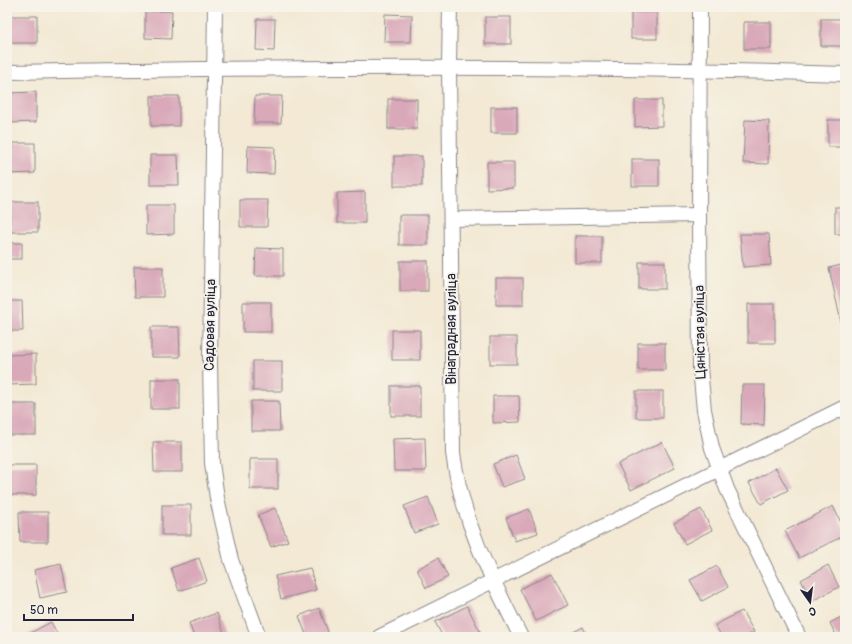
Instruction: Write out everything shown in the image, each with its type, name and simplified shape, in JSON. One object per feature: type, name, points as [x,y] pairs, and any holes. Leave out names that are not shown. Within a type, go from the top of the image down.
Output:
[{"type":"street","name":"Садовая вуліца","points":[[215,7],[210,363],[212,463],[217,498],[231,560],[259,637]]},
{"type":"street","name":"Вінаградная вуліца","points":[[450,7],[451,400],[453,453],[462,501],[476,543],[493,582],[521,637]]},
{"type":"street","name":"Цяністая вуліца","points":[[700,7],[699,215],[701,387],[707,429],[719,469],[799,637]]},
{"type":"street","points":[[7,72],[449,66],[700,69],[845,74]]},
{"type":"street","points":[[451,219],[699,215]]},
{"type":"street","points":[[379,637],[845,407]]},
{"type":"building","points":[[145,11],[172,11],[171,39],[145,38]]},
{"type":"building","points":[[631,12],[657,12],[657,39],[631,39]]},
{"type":"building","points":[[385,14],[412,15],[411,42],[384,42]]},
{"type":"building","points":[[10,16],[37,16],[37,43],[10,43]]},
{"type":"building","points":[[485,17],[511,17],[511,44],[485,44]]},
{"type":"building","points":[[257,19],[275,19],[274,51],[256,50]]},
{"type":"building","points":[[821,19],[845,19],[845,46],[821,46]]},
{"type":"building","points":[[744,22],[771,22],[771,49],[744,49]]},
{"type":"building","points":[[36,92],[36,122],[8,123],[8,93]]},
{"type":"building","points":[[151,96],[179,96],[179,126],[151,126]]},
{"type":"building","points":[[255,96],[282,96],[281,123],[254,123]]},
{"type":"building","points":[[388,99],[417,99],[417,129],[388,129]]},
{"type":"building","points":[[635,100],[662,100],[662,126],[635,127]]},
{"type":"building","points":[[491,107],[517,107],[517,133],[491,133]]},
{"type":"building","points":[[745,120],[769,121],[768,164],[743,163]]},
{"type":"building","points":[[828,120],[845,120],[845,147],[828,147]]},
{"type":"building","points":[[7,143],[35,143],[35,173],[7,174]]},
{"type":"building","points":[[248,146],[275,147],[274,174],[247,173]]},
{"type":"building","points":[[150,155],[178,155],[179,185],[150,185]]},
{"type":"building","points":[[394,156],[422,156],[422,186],[394,186]]},
{"type":"building","points":[[632,159],[659,159],[659,186],[632,186]]},
{"type":"building","points":[[487,162],[514,162],[514,188],[487,189]]},
{"type":"building","points":[[365,192],[365,223],[337,223],[337,193]]},
{"type":"building","points":[[240,200],[268,200],[267,227],[240,227]]},
{"type":"building","points":[[10,202],[38,202],[38,232],[10,232]]},
{"type":"building","points":[[146,205],[174,205],[174,234],[146,235]]},
{"type":"building","points":[[835,207],[845,207],[845,234],[835,234]]},
{"type":"building","points":[[399,215],[428,215],[428,245],[399,245]]},
{"type":"building","points":[[740,234],[769,234],[771,265],[743,267]]},
{"type":"building","points":[[575,236],[602,236],[602,263],[575,263]]},
{"type":"building","points":[[7,243],[22,243],[22,259],[7,259]]},
{"type":"building","points":[[256,248],[283,249],[283,276],[255,276]]},
{"type":"building","points":[[400,261],[428,261],[428,291],[400,291]]},
{"type":"building","points":[[639,262],[665,262],[665,289],[639,289]]},
{"type":"building","points":[[845,264],[845,321],[841,322],[829,268]]},
{"type":"building","points":[[134,267],[163,267],[163,297],[135,297]]},
{"type":"building","points":[[496,278],[523,278],[523,305],[496,305]]},
{"type":"building","points":[[7,301],[22,301],[23,331],[7,331]]},
{"type":"building","points":[[243,302],[271,302],[271,332],[243,332]]},
{"type":"building","points":[[748,304],[775,304],[775,343],[748,343]]},
{"type":"building","points":[[151,327],[179,327],[180,357],[151,357]]},
{"type":"building","points":[[392,330],[420,330],[420,360],[392,360]]},
{"type":"building","points":[[490,337],[517,337],[517,364],[490,364]]},
{"type":"building","points":[[638,343],[665,343],[665,370],[638,370]]},
{"type":"building","points":[[36,354],[36,384],[8,385],[8,355]]},
{"type":"building","points":[[253,361],[282,361],[282,391],[253,391]]},
{"type":"building","points":[[151,379],[180,379],[180,409],[151,409]]},
{"type":"building","points":[[742,385],[765,385],[764,425],[741,424]]},
{"type":"building","points":[[391,386],[420,386],[420,416],[391,416]]},
{"type":"building","points":[[636,391],[663,391],[663,418],[636,418]]},
{"type":"building","points":[[493,396],[519,396],[520,422],[493,423]]},
{"type":"building","points":[[251,401],[279,401],[280,431],[251,431]]},
{"type":"building","points":[[7,404],[36,404],[36,435],[7,435]]},
{"type":"building","points":[[425,438],[426,471],[394,471],[393,439]]},
{"type":"building","points":[[153,442],[182,442],[182,472],[154,472]]},
{"type":"building","points":[[662,442],[675,468],[631,490],[618,464]]},
{"type":"building","points":[[516,455],[525,479],[502,487],[493,464]]},
{"type":"building","points":[[250,459],[278,459],[278,489],[250,489]]},
{"type":"building","points":[[8,465],[36,465],[36,495],[8,495]]},
{"type":"building","points":[[776,468],[788,490],[761,504],[749,483]]},
{"type":"building","points":[[428,497],[438,524],[414,533],[404,506]]},
{"type":"building","points":[[162,505],[191,505],[191,535],[162,535]]},
{"type":"building","points":[[833,506],[845,531],[845,535],[799,558],[785,531]]},
{"type":"building","points":[[275,508],[288,541],[271,547],[258,515]]},
{"type":"building","points":[[529,509],[538,533],[515,541],[506,518]]},
{"type":"building","points":[[701,509],[712,530],[685,544],[674,523]]},
{"type":"building","points":[[19,512],[48,512],[48,542],[20,542]]},
{"type":"building","points":[[199,558],[207,581],[179,591],[171,568]]},
{"type":"building","points":[[438,558],[448,577],[426,588],[417,569]]},
{"type":"building","points":[[61,564],[67,592],[40,598],[34,570]]},
{"type":"building","points":[[828,565],[839,587],[812,601],[801,580]]},
{"type":"building","points":[[717,566],[728,587],[702,601],[690,580]]},
{"type":"building","points":[[310,568],[316,590],[281,599],[275,576]]},
{"type":"building","points":[[552,573],[568,605],[536,621],[520,589]]},
{"type":"building","points":[[467,606],[483,637],[443,637],[435,622]]},
{"type":"building","points":[[319,608],[330,637],[307,637],[299,616]]},
{"type":"building","points":[[742,611],[754,632],[745,637],[722,637],[715,625]]},
{"type":"building","points":[[217,613],[225,636],[194,637],[189,623]]},
{"type":"building","points":[[845,615],[845,637],[837,637],[830,623]]},
{"type":"building","points":[[51,622],[59,637],[23,637]]},
{"type":"building","points":[[583,627],[588,637],[564,637]]}]
